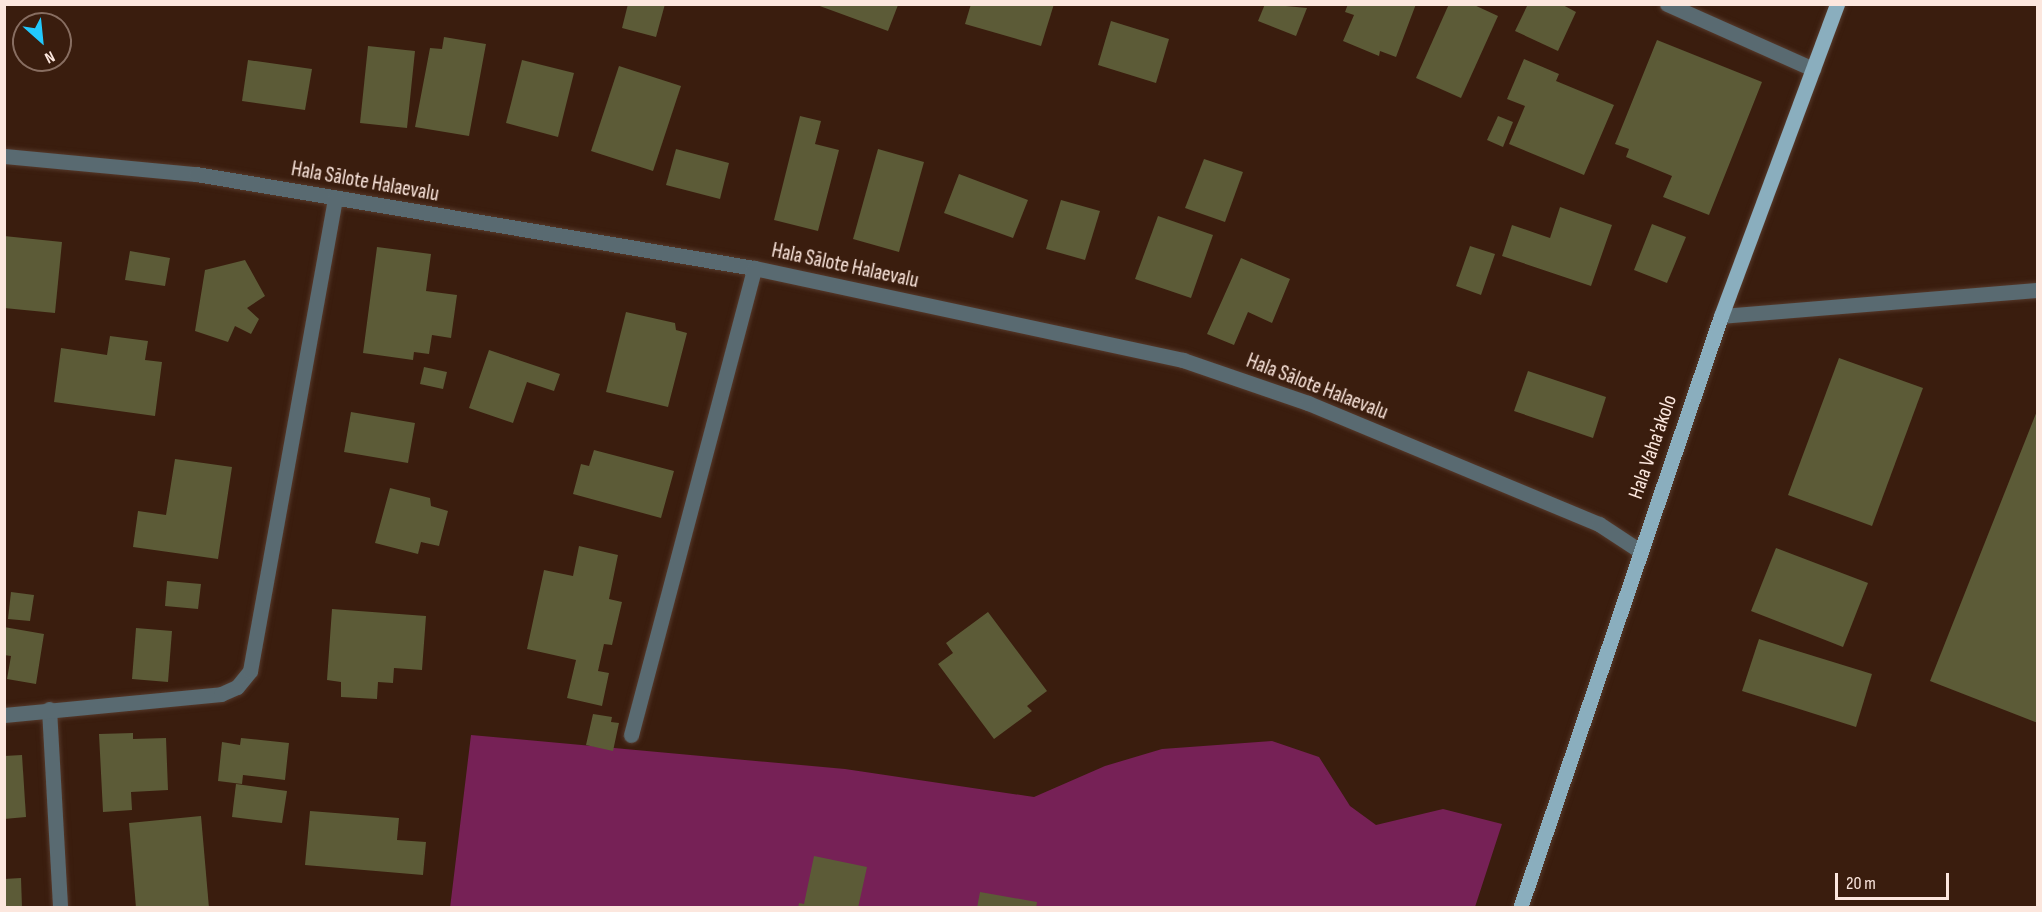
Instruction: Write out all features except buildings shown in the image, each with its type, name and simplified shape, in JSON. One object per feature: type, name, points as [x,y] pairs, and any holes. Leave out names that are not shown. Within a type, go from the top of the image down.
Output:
[{"type":"main road","name":"Hala Vaha'akolo","points":[[1520,908],[1721,316],[1837,4]]},
{"type":"street","points":[[1667,4],[1813,69]]},
{"type":"street","name":"Hala Sālote Halaevalu","points":[[4,156],[196,174],[754,268],[1184,360],[1308,404],[1599,524],[1640,551]]},
{"type":"street","points":[[4,715],[221,694],[237,687],[250,671],[334,198]]},
{"type":"street","points":[[631,735],[754,268]]},
{"type":"street","points":[[1721,316],[2037,290]]},
{"type":"street","points":[[49,709],[60,908]]},
{"type":"shaded area","points":[[471,735],[845,769],[1034,797],[1105,766],[1162,749],[1272,741],[1319,757],[1350,806],[1376,825],[1443,809],[1502,824],[1475,907],[450,908]]}]
